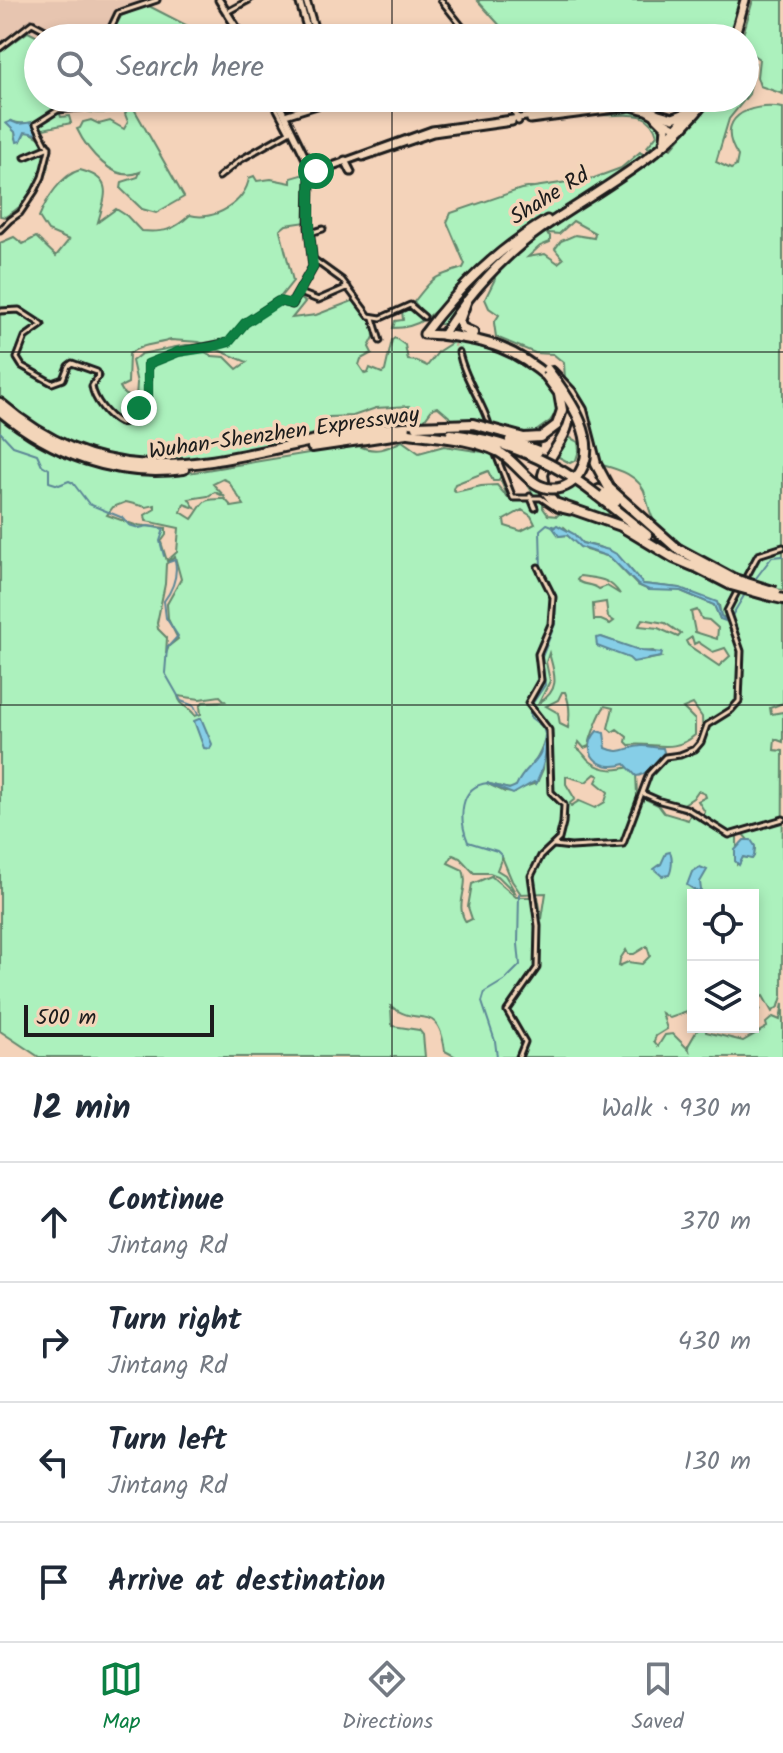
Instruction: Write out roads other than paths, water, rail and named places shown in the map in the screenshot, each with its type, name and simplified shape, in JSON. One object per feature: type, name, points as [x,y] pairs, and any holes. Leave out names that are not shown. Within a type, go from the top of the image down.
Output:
[{"type":"highway","points":[[466,302],[463,323],[475,333]]},
{"type":"highway","points":[[412,428],[488,448],[506,457],[538,485],[551,489],[573,482],[582,466],[584,436],[572,401],[547,373],[517,348],[475,333],[444,333]]},
{"type":"highway","points":[[444,333],[503,347],[566,386],[582,410],[596,464],[609,488],[680,551]]},
{"type":"highway","points":[[412,428],[464,423],[524,438],[541,437],[557,425],[562,410],[561,397],[547,373]]},
{"type":"highway","points":[[547,373],[563,394],[568,414],[565,436],[543,472],[543,485],[548,496],[559,505],[627,528],[674,558],[693,566]]},
{"type":"highway","name":"Wuhan-Shenzhen Expressway","points":[[0,403],[36,430],[73,450],[107,461],[143,465],[190,464],[412,428],[489,433],[532,449],[570,469],[652,539],[693,566],[779,596]]},
{"type":"highway","name":"Wuhan-Shenzhen Expressway","points":[[0,411],[48,445],[83,460],[133,470],[171,471],[207,466],[370,434]]},
{"type":"highway","name":"Wuhan-Shenzhen Expressway","points":[[599,493],[680,551],[732,582]]},
{"type":"main road","points":[[219,0],[233,24]]},
{"type":"main road","points":[[299,0],[306,24]]},
{"type":"main road","points":[[306,0],[313,24]]},
{"type":"main road","points":[[740,24],[747,0]]},
{"type":"main road","points":[[283,112],[313,173],[310,181],[311,273],[292,304]]},
{"type":"main road","points":[[285,115],[293,112]]},
{"type":"main road","points":[[515,112],[518,120]]},
{"type":"main road","points":[[313,173],[425,131],[584,112]]},
{"type":"main road","points":[[650,112],[677,118],[686,112]]},
{"type":"main road","name":"Shahe Rd","points":[[691,112],[679,128],[627,170],[496,254],[456,292],[426,332],[444,333],[498,266],[531,237],[634,169],[679,128],[694,112]]},
{"type":"main road","points":[[658,115],[679,128]]},
{"type":"main road","points":[[658,115],[667,129],[663,142]]},
{"type":"main road","points":[[346,161],[351,172]]},
{"type":"street","points":[[113,24],[118,13],[157,0]]},
{"type":"street","points":[[227,12],[249,0]]},
{"type":"street","points":[[441,0],[460,24]]},
{"type":"street","points":[[0,48],[24,29]]},
{"type":"street","points":[[0,230],[20,213],[42,177],[49,147],[36,123],[54,112]]},
{"type":"street","points":[[219,177],[237,161],[289,132],[280,112]]},
{"type":"street","points":[[25,157],[49,147]]},
{"type":"street","points":[[310,233],[323,229]]},
{"type":"street","points":[[313,259],[348,287],[373,318],[381,318],[410,305],[424,317]]},
{"type":"street","points":[[300,293],[316,301],[348,287]]},
{"type":"street","points":[[0,311],[19,310],[42,325],[23,340],[17,358],[22,366],[54,384],[65,377],[72,363],[96,371],[98,376],[92,388],[94,396],[111,418],[120,423],[139,420],[139,408],[148,395],[146,368],[149,363],[182,351],[225,344],[236,337],[245,323],[279,301],[292,304]]},
{"type":"street","points":[[373,318],[380,341]]},
{"type":"street","points":[[459,352],[489,418],[497,461],[511,496],[515,499],[530,496],[541,498],[570,512]]},
{"type":"street","points":[[530,496],[535,508]]},
{"type":"street","points":[[554,845],[623,844],[649,774],[658,762],[695,749],[707,725],[739,701],[741,651],[728,620],[730,604],[758,555],[783,547]]},
{"type":"street","points":[[519,1057],[525,1042],[507,1011],[537,968],[538,926],[531,876],[541,856],[554,845],[563,823],[564,805],[551,792],[548,728],[528,703],[541,680],[538,654],[551,624],[553,597],[538,567]]},
{"type":"street","points":[[643,793],[686,808],[729,835],[783,819]]},
{"type":"water","points":[[11,121],[18,124],[34,122],[37,134],[25,132],[21,141],[17,142],[15,132],[6,123]]},
{"type":"water","points":[[557,525],[574,534],[582,543],[618,555],[643,584],[680,588],[717,602],[721,616],[728,622],[720,619],[714,605],[681,591],[649,590],[638,585],[610,557],[580,547],[567,535],[559,536],[553,528]]},
{"type":"water","points":[[596,638],[642,651],[662,653],[661,657],[633,662],[597,646]]},
{"type":"water","points":[[201,718],[212,744],[210,749],[204,748],[194,721]]},
{"type":"water","points":[[597,731],[604,733],[606,748],[612,750],[646,746],[663,748],[664,752],[648,770],[636,776],[625,764],[607,765],[594,758],[590,746]]},
{"type":"water","points":[[545,735],[544,760],[536,784],[534,782],[513,794],[486,783],[509,789],[516,786],[541,752]]},
{"type":"water","points":[[744,840],[751,840],[755,846],[754,856],[752,859],[743,857],[739,865],[735,861],[735,850]]},
{"type":"water","points":[[666,853],[671,854],[671,867],[669,875],[662,876],[654,869],[661,864]]},
{"type":"water","points":[[700,867],[707,870],[700,882],[701,889],[687,885],[692,872]]},
{"type":"waterway","points":[[0,432],[13,446],[37,454],[42,465],[49,469],[49,482],[59,485],[69,481],[73,483],[89,504],[123,518],[129,525],[164,529],[160,541],[164,556]]},
{"type":"waterway","points":[[541,569],[540,530],[547,524],[555,527]]},
{"type":"waterway","points":[[753,582],[772,557],[783,556]]},
{"type":"waterway","points":[[169,562],[175,560],[176,571],[164,601],[166,618],[178,636],[167,648],[165,673],[181,701],[194,706],[198,714]]},
{"type":"waterway","points":[[532,704],[545,685],[542,657],[555,624],[556,595],[545,578]]},
{"type":"waterway","points":[[730,619],[745,594]]},
{"type":"waterway","points":[[530,708],[530,717],[543,727],[545,734]]},
{"type":"waterway","points":[[488,783],[478,785],[466,797],[463,824],[468,842],[497,851],[502,856]]},
{"type":"waterway","points":[[497,1057],[482,1002],[485,992],[505,980],[520,965],[519,894]]},
{"type":"tunnel","points":[[424,317],[443,332]]},
{"type":"tunnel","points":[[452,340],[459,352]]}]
